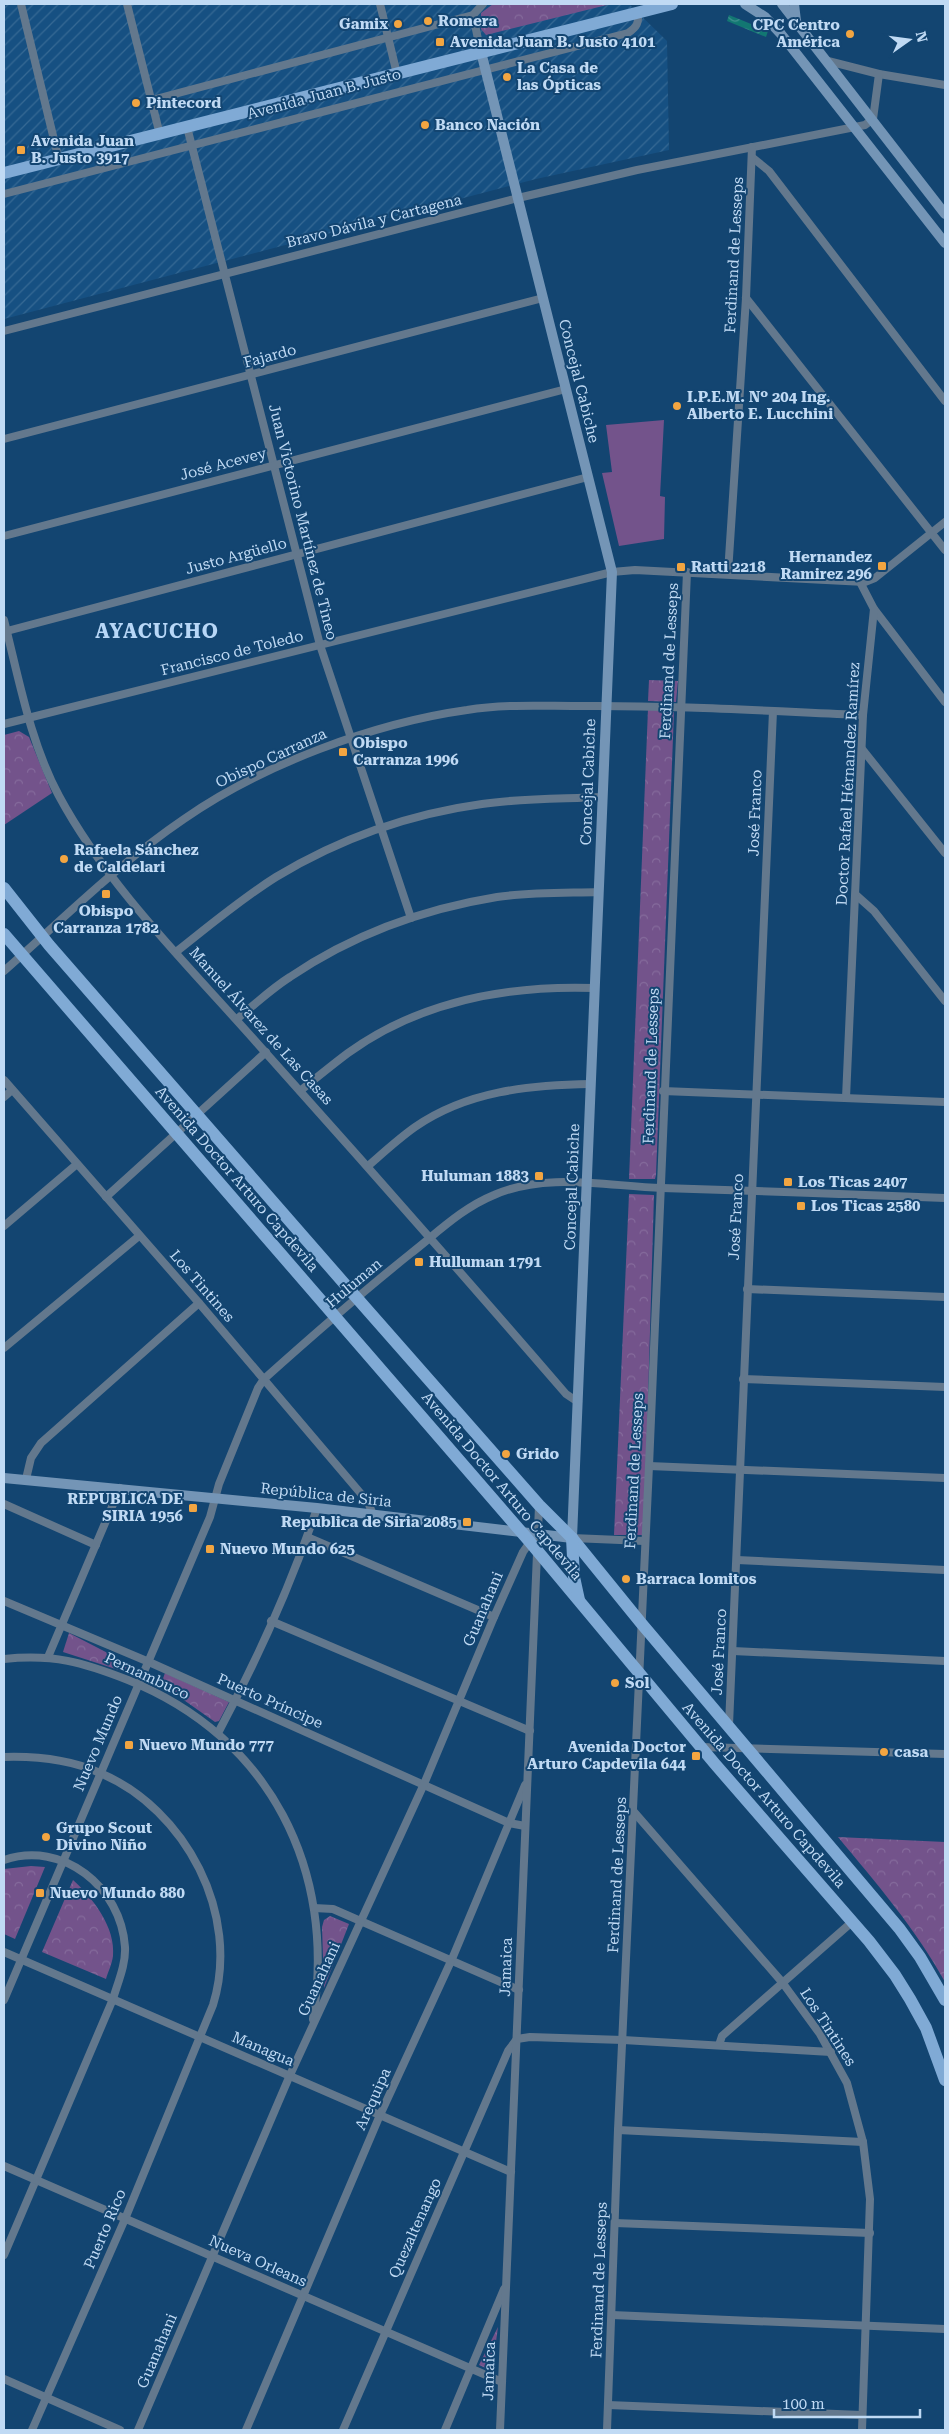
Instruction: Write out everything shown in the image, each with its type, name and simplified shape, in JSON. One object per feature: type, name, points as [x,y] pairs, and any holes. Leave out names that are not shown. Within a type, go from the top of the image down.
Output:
[{"type":"main road","name":"Avenida Juan B. Justo","points":[[4,173],[480,48],[639,8],[672,4]]},
{"type":"main road","points":[[745,4],[773,25],[945,243]]},
{"type":"main road","points":[[782,4],[945,214]]},
{"type":"main road","points":[[794,4],[796,22]]},
{"type":"main road","name":"Concejal Cabiche","points":[[480,48],[612,572],[572,1538]]},
{"type":"main road","name":"Avenida Juan B. Justo","points":[[4,165],[396,70]]},
{"type":"main road","name":"Avenida Doctor Arturo Capdevila","points":[[4,888],[42,938],[356,1298],[539,1504],[572,1538],[641,1624],[748,1747],[899,1928],[920,1957],[945,2000]]},
{"type":"main road","name":"Avenida Doctor Arturo Capdevila","points":[[4,934],[21,956],[334,1316],[532,1540],[580,1603],[852,1922],[895,1975],[910,1999],[926,2028],[945,2080]]},
{"type":"main road","name":"República de Siria","points":[[4,1478],[317,1508],[532,1540],[572,1538]]},
{"type":"main road","points":[[572,1538],[574,1577],[580,1603]]},
{"type":"street","points":[[21,4],[57,152]]},
{"type":"street","points":[[127,4],[158,127]]},
{"type":"street","points":[[380,4],[396,70]]},
{"type":"street","points":[[152,100],[473,15],[482,4]]},
{"type":"street","name":"Avenida Juan B. Justo","points":[[4,194],[628,33],[639,22],[639,8]]},
{"type":"street","points":[[473,15],[480,48]]},
{"type":"street","points":[[828,61],[879,74],[945,85]]},
{"type":"street","points":[[873,119],[879,74]]},
{"type":"street","name":"Bravo Dávila y Cartagena","points":[[4,331],[518,198],[637,170],[855,128],[865,125],[873,119]]},
{"type":"street","name":"Juan Victorino Martínez de Tineo","points":[[187,126],[320,645],[411,918]]},
{"type":"street","name":"Ferdinand de Lesseps","points":[[728,574],[746,298],[752,147]]},
{"type":"street","points":[[753,158],[769,171],[945,401]]},
{"type":"street","name":"Fajardo","points":[[4,439],[543,298]]},
{"type":"street","points":[[746,298],[945,550]]},
{"type":"street","name":"José Acevey","points":[[4,536],[566,389]]},
{"type":"street","name":"Justo Argüello","points":[[7,631],[588,477]]},
{"type":"street","points":[[945,522],[875,578],[860,582],[874,609],[945,702]]},
{"type":"street","name":"Francisco de Toledo","points":[[4,724],[612,572],[635,570],[687,572],[860,582]]},
{"type":"street","name":"Ferdinand de Lesseps","points":[[607,2430],[618,2130],[634,1812],[644,1541],[650,1466],[663,1091],[687,572]]},
{"type":"street","name":"Doctor Rafael Hérnandez Ramírez","points":[[846,1098],[863,715],[874,609]]},
{"type":"street","name":"Manuel Álvarez de Las Casas","points":[[4,620],[35,742],[58,794],[88,844],[112,876],[176,952],[431,1237],[566,1394],[578,1402]]},
{"type":"street","name":"Obispo Carranza","points":[[4,971],[112,876],[183,819],[219,797],[304,756],[350,738],[434,715],[470,709],[607,706],[680,707],[863,715]]},
{"type":"street","name":"José Franco","points":[[729,1725],[773,711]]},
{"type":"street","points":[[862,749],[945,853]]},
{"type":"street","points":[[176,952],[240,902],[275,878],[315,856],[380,828],[441,811],[482,804],[524,800],[602,798]]},
{"type":"street","points":[[236,1019],[289,978],[322,957],[363,936],[411,918],[440,909],[498,897],[599,892]]},
{"type":"street","points":[[856,895],[874,911],[945,1001]]},
{"type":"street","points":[[300,1091],[367,1040],[389,1028],[436,1009],[484,995],[513,990],[545,987],[595,988]]},
{"type":"street","points":[[106,1197],[266,1052]]},
{"type":"street","name":"Los Tintines","points":[[4,1080],[264,1378],[368,1502],[373,1515]]},
{"type":"street","points":[[368,1166],[415,1127],[454,1106],[504,1090],[591,1084]]},
{"type":"street","points":[[4,1097],[12,1090]]},
{"type":"street","points":[[663,1091],[945,1102]]},
{"type":"street","points":[[4,1226],[77,1164]]},
{"type":"street","name":"Huluman","points":[[216,1498],[219,1484],[264,1378],[334,1316],[431,1237],[477,1203],[514,1187],[551,1182],[660,1188],[945,1198]]},
{"type":"street","points":[[4,1348],[139,1236]]},
{"type":"street","points":[[747,1289],[945,1297]]},
{"type":"street","points":[[26,1479],[31,1458],[41,1443],[199,1303]]},
{"type":"street","points":[[744,1379],[945,1386]]},
{"type":"street","points":[[650,1466],[945,1478]]},
{"type":"street","points":[[48,1657],[120,1488]]},
{"type":"street","name":"Nuevo Mundo","points":[[4,2000],[62,1859],[101,1773],[210,1517],[216,1498]]},
{"type":"street","points":[[4,1504],[96,1545]]},
{"type":"street","name":"Jamaica","points":[[500,2430],[530,1731],[532,1540],[539,1504]]},
{"type":"street","points":[[218,1733],[236,1701],[307,1537],[317,1508]]},
{"type":"street","points":[[307,1537],[494,1617]]},
{"type":"street","name":"República de Siria","points":[[572,1538],[644,1541]]},
{"type":"street","name":"Guanahani","points":[[138,2430],[290,2075],[424,1784],[523,1552],[532,1540]]},
{"type":"street","points":[[737,1560],[945,1570]]},
{"type":"street","name":"Puerto Príncipe","points":[[4,1601],[148,1662],[509,1823],[525,1826]]},
{"type":"street","points":[[271,1621],[530,1731]]},
{"type":"street","points":[[733,1651],[945,1661]]},
{"type":"street","name":"Pernambuco","points":[[4,1659],[48,1657],[75,1661],[138,1684],[196,1716],[218,1733],[246,1761],[269,1790],[286,1816],[302,1862],[314,1908],[318,1979],[312,2027]]},
{"type":"street","points":[[701,1747],[945,1754]]},
{"type":"street","name":"Puerto Rico","points":[[4,1757],[40,1757],[77,1764],[101,1773],[137,1794],[161,1815],[181,1838],[206,1882],[216,1913],[220,1974],[217,1993],[200,2038],[125,2219],[32,2430]]},
{"type":"street","name":"Arequipa","points":[[246,2430],[380,2115],[452,1959],[528,1780]]},
{"type":"street","name":"Los Tintines","points":[[634,1812],[782,1982],[831,2052],[854,2102],[868,2167],[870,2233],[862,2430]]},
{"type":"street","points":[[4,1860],[28,1857],[62,1859],[91,1876],[105,1892],[115,1910],[123,1931],[125,1949],[122,1970],[114,1999],[4,2255]]},
{"type":"street","points":[[314,1908],[327,1907],[452,1959],[519,1990]]},
{"type":"street","points":[[719,2046],[722,2036],[852,1922]]},
{"type":"street","name":"Managua","points":[[4,1952],[511,2172]]},
{"type":"street","points":[[517,2039],[530,2037],[623,2040],[831,2052]]},
{"type":"street","name":"Quezaltenango","points":[[343,2430],[508,2051],[517,2039]]},
{"type":"street","points":[[618,2130],[863,2142]]},
{"type":"street","name":"Nueva Orleans","points":[[4,2166],[502,2382]]},
{"type":"street","points":[[615,2223],[870,2233]]},
{"type":"street","points":[[444,2430],[506,2284]]},
{"type":"street","points":[[612,2315],[945,2329]]},
{"type":"street","points":[[4,2379],[120,2430]]},
{"type":"street","points":[[608,2405],[862,2415]]},
{"type":"shaded area","points":[[4,4],[629,4],[667,41],[669,150],[536,179],[4,319]]},
{"type":"green space","points":[[493,4],[611,4],[486,35],[481,29],[481,13]]},
{"type":"green space","points":[[664,420],[660,496],[665,497],[664,539],[619,546],[602,473],[612,472],[606,425]]},
{"type":"green space","points":[[649,680],[678,681],[676,702],[648,701]]},
{"type":"green space","points":[[648,709],[674,712],[656,1175],[655,1179],[629,1179]]},
{"type":"green space","points":[[19,731],[29,737],[52,793],[4,825],[4,735]]},
{"type":"green space","points":[[629,1194],[654,1195],[644,1535],[614,1535]]},
{"type":"green space","points":[[69,1633],[129,1664],[134,1671],[125,1672],[63,1652]]},
{"type":"green space","points":[[165,1673],[229,1702],[219,1721],[215,1722],[161,1684]]},
{"type":"green space","points":[[838,1837],[945,1842],[945,1982],[934,1962],[908,1925]]},
{"type":"green space","points":[[31,1866],[45,1867],[15,1939],[4,1934],[4,1869]]},
{"type":"green space","points":[[73,1880],[102,1914],[111,1935],[113,1956],[106,1979],[42,1952]]},
{"type":"green space","points":[[330,1916],[349,1924],[324,1988],[322,1927],[324,1920]]},
{"type":"green space","points":[[498,2327],[492,2371],[479,2365]]},
{"type":"water","points":[[729,15],[768,31],[766,37],[727,21]]},
{"type":"place","name":"Romera","points":[[428,21]]},
{"type":"place","name":"Gamix","points":[[398,24]]},
{"type":"place","name":"CPC Centro América","points":[[850,34]]},
{"type":"place","name":"Avenida Juan B. Justo 4101","points":[[440,42]]},
{"type":"place","name":"La Casa de las Ópticas","points":[[507,77]]},
{"type":"place","name":"Pintecord","points":[[136,103]]},
{"type":"place","name":"Banco Nación","points":[[425,125]]},
{"type":"place","name":"Avenida Juan B. Justo 3917","points":[[21,150]]},
{"type":"place","name":"I.P.E.M. Nº 204 Ing. Alberto E. Lucchini","points":[[677,406]]},
{"type":"place","name":"Hernandez Ramirez 296","points":[[882,566]]},
{"type":"place","name":"Ratti 2218","points":[[681,567]]},
{"type":"place","name":"Obispo Carranza 1996","points":[[343,752]]},
{"type":"place","name":"Rafaela Sánchez de Caldelari","points":[[64,859]]},
{"type":"place","name":"Obispo Carranza 1782","points":[[106,894]]},
{"type":"place","name":"Huluman 1883","points":[[539,1176]]},
{"type":"place","name":"Los Ticas 2407","points":[[788,1182]]},
{"type":"place","name":"Los Ticas 2580","points":[[801,1206]]},
{"type":"place","name":"Hulluman 1791","points":[[419,1262]]},
{"type":"place","name":"Grido","points":[[506,1454]]},
{"type":"place","name":"REPUBLICA DE SIRIA 1956","points":[[193,1508]]},
{"type":"place","name":"Republica de Siria 2085","points":[[467,1522]]},
{"type":"place","name":"Nuevo Mundo 625","points":[[210,1549]]},
{"type":"place","name":"Barraca lomitos","points":[[626,1579]]},
{"type":"place","name":"Sol","points":[[615,1683]]},
{"type":"place","name":"Nuevo Mundo 777","points":[[129,1745]]},
{"type":"place","name":"casa","points":[[884,1752]]},
{"type":"place","name":"Avenida Doctor Arturo Capdevila 644","points":[[696,1756]]},
{"type":"place","name":"Grupo Scout Divino Niño","points":[[46,1837]]},
{"type":"place","name":"Nuevo Mundo 880","points":[[40,1893]]},
{"type":"district","name":"AYACUCHO","points":[[157,631]]}]
